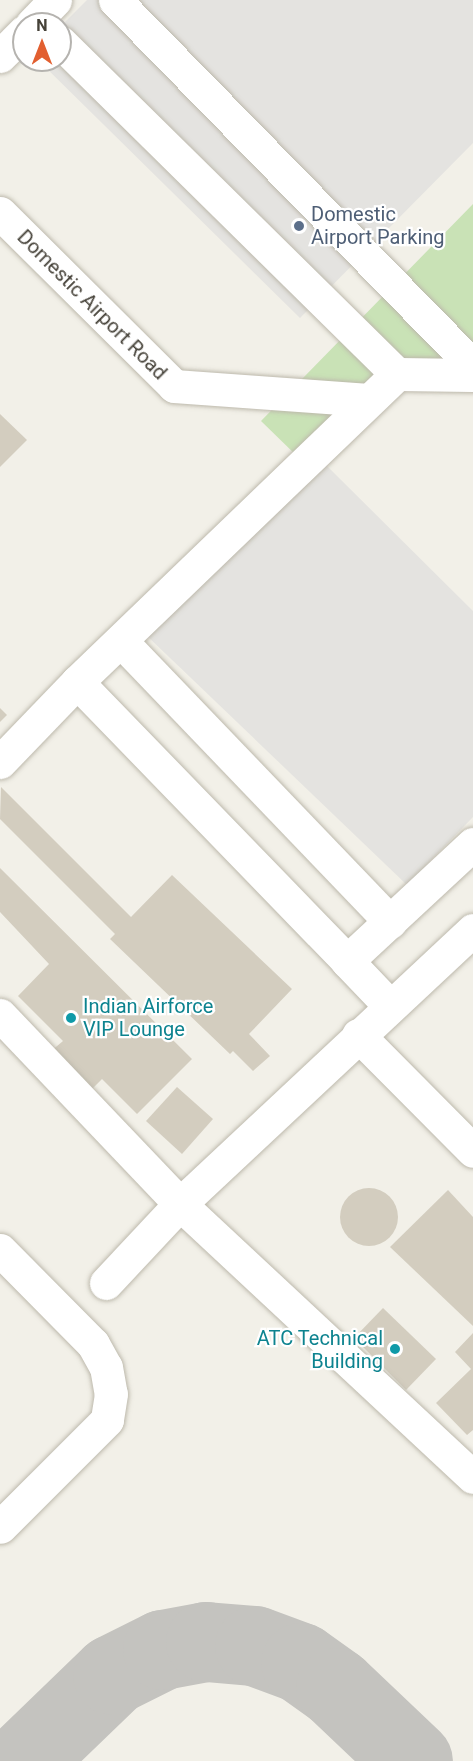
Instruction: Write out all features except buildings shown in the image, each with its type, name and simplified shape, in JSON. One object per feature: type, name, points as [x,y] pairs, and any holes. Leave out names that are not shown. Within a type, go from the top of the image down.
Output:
[{"type":"lane","points":[[115,0],[473,366]]},
{"type":"lane","points":[[0,56],[12,45]]},
{"type":"lane","points":[[72,54],[397,374]]},
{"type":"lane","name":"Domestic Airport Road","points":[[0,213],[174,386],[368,400]]},
{"type":"lane","points":[[0,762],[77,682],[397,374],[473,375]]},
{"type":"lane","points":[[121,641],[390,922]]},
{"type":"lane","points":[[77,682],[390,1006]]},
{"type":"lane","points":[[347,961],[473,844]]},
{"type":"lane","points":[[106,1283],[180,1204],[358,1035],[473,930]]},
{"type":"lane","points":[[0,1015],[180,1204],[473,1477]]},
{"type":"lane","points":[[358,1035],[473,1151]]},
{"type":"lane","points":[[0,1250],[93,1344],[106,1367],[111,1394],[107,1420],[0,1527]]},
{"type":"green space","points":[[473,204],[473,361],[396,362],[300,459],[261,421]]},
{"type":"shaded area","name":"Domestic Airport Parking","points":[[87,0],[473,0],[473,143],[300,318],[50,72],[72,72],[72,15]]},
{"type":"shaded area","points":[[326,465],[473,611],[473,817],[407,885],[144,633]]},
{"type":"taxiway","points":[[24,1761],[113,1675],[163,1650],[206,1642],[255,1646],[301,1663],[336,1688],[413,1761]]},
{"type":"place","name":"Domestic Airport Parking","points":[[299,226]]},
{"type":"place","name":"Indian Airforce VIP Lounge","points":[[71,1018]]},
{"type":"place","name":"ATC Technical Building","points":[[395,1349]]}]
